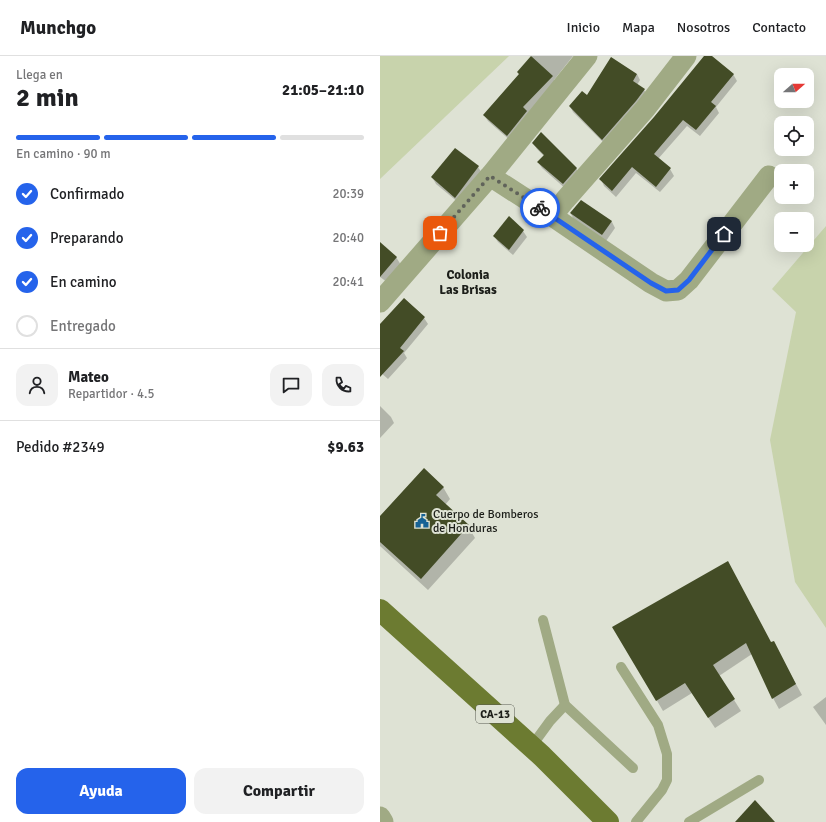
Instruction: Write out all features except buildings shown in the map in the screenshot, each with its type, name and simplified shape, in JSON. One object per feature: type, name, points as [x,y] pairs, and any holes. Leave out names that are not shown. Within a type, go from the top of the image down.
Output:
[{"type":"main road","name":"CA-13","points":[[380,610],[531,747],[608,822]]},
{"type":"street","points":[[380,302],[490,176],[587,56]]},
{"type":"street","points":[[552,216],[645,109],[686,56]]},
{"type":"street","points":[[490,176],[651,283],[666,291],[678,290],[689,280],[769,176]]},
{"type":"street","points":[[380,817],[383,822]]},
{"type":"lane","points":[[543,620],[565,706],[632,768]]},
{"type":"lane","points":[[621,667],[658,725],[667,754],[667,780],[662,790],[636,822]]},
{"type":"lane","points":[[531,747],[550,721],[565,706]]},
{"type":"lane","points":[[689,822],[759,780]]},
{"type":"green space","points":[[380,56],[509,56],[380,179]]},
{"type":"green space","points":[[826,226],[826,628],[795,582],[770,440],[796,312],[772,289],[804,252],[814,252],[814,240]]},
{"type":"way so far","points":[[440,233],[490,176],[540,208]]},
{"type":"place","name":"Cuerpo de Bomberos de Honduras","points":[[422,521]]},
{"type":"district","name":"Colonia Las Brisas","points":[[468,282]]},
{"type":"route","points":[[540,208],[651,283],[666,291],[678,290],[689,280],[724,234]]}]
